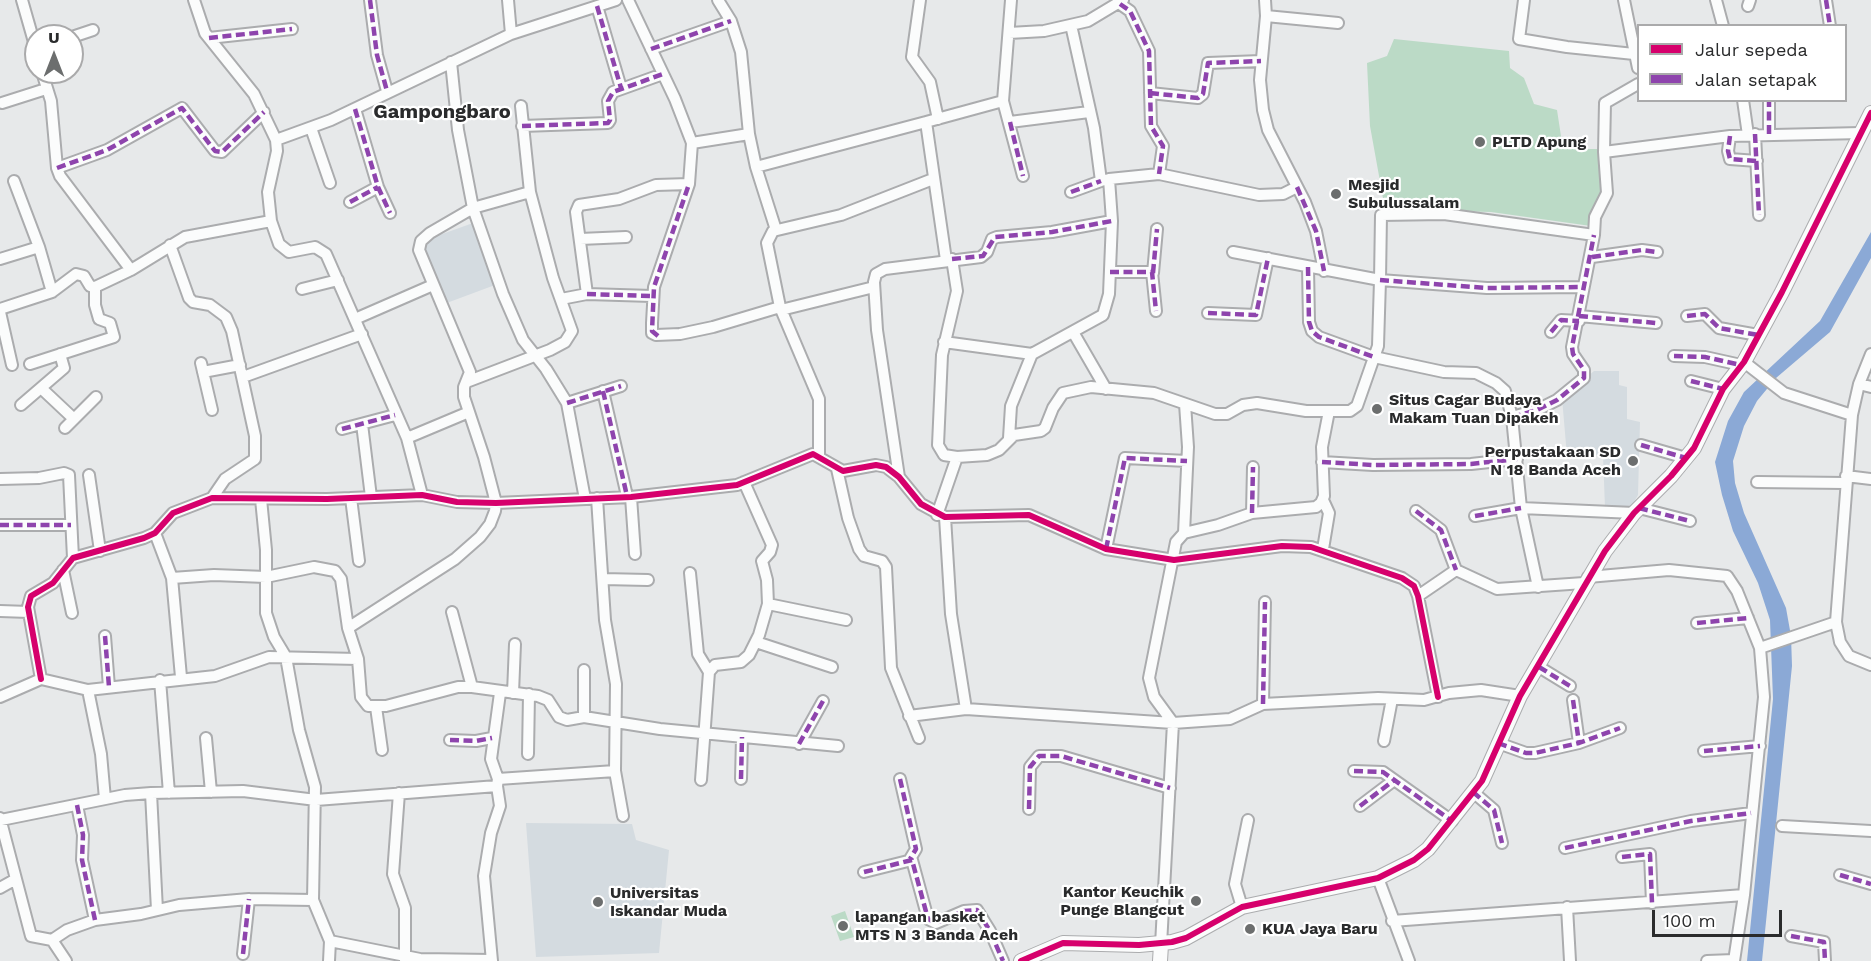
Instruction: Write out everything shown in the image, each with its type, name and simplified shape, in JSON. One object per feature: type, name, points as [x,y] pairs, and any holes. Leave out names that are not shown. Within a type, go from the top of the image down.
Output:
[{"type":"street","points":[[22,0],[29,24]]},
{"type":"street","points":[[194,0],[201,25],[209,38],[241,75],[264,112],[276,140],[276,157],[268,184],[271,221],[282,249],[289,252],[312,247],[322,249],[338,280],[394,415],[406,438],[422,495]]},
{"type":"street","points":[[370,0],[377,55],[387,91]]},
{"type":"street","points":[[508,0],[512,34]]},
{"type":"street","points":[[276,140],[355,109],[387,91],[512,34],[616,0]]},
{"type":"street","points":[[628,0],[692,142],[689,184],[662,258],[652,296],[652,331],[658,336],[713,327],[780,308],[874,287]]},
{"type":"street","points":[[718,0],[731,21],[741,52],[749,134],[756,167],[776,230]]},
{"type":"street","points":[[920,0],[912,57],[930,82],[938,119]]},
{"type":"street","points":[[1011,0],[1003,101],[1023,176]]},
{"type":"street","points":[[1265,0],[1261,96],[1268,130],[1298,187],[1316,231],[1324,271]]},
{"type":"street","points":[[1524,0],[1519,39],[1634,54]]},
{"type":"street","points":[[1624,0],[1637,64]]},
{"type":"street","points":[[1716,0],[1722,24]]},
{"type":"street","points":[[1826,0],[1830,24]]},
{"type":"street","points":[[1009,33],[1044,31],[1088,21],[1122,2],[1130,11],[1149,51],[1151,126],[1163,146],[1159,174]]},
{"type":"street","points":[[597,6],[621,88]]},
{"type":"street","points":[[1266,16],[1338,23]]},
{"type":"street","points":[[651,49],[731,21]]},
{"type":"street","points":[[944,342],[1032,354],[1103,315],[1108,300],[1112,221],[1071,25]]},
{"type":"street","points":[[209,38],[292,29]]},
{"type":"street","points":[[84,33],[93,30]]},
{"type":"street","points":[[1150,93],[1198,98],[1203,94],[1208,63],[1261,61]]},
{"type":"street","points":[[451,62],[458,130],[473,208],[503,294],[523,340],[533,356],[546,369],[567,403],[585,499]]},
{"type":"street","points":[[522,126],[608,123],[610,120],[609,97],[613,92],[663,74]]},
{"type":"street","points":[[45,84],[51,101],[57,168],[69,190],[131,270]]},
{"type":"street","points":[[1512,417],[1537,410],[1557,400],[1584,378],[1584,370],[1572,351],[1583,287],[1592,257],[1595,217],[1607,193],[1604,152],[1605,103],[1637,85]]},
{"type":"street","points":[[2,103],[46,89]]},
{"type":"street","points":[[756,167],[1003,101]]},
{"type":"street","points":[[1743,102],[1756,161],[1759,215]]},
{"type":"street","points":[[1769,102],[1769,134]]},
{"type":"street","points":[[469,381],[550,350],[570,337],[572,331],[530,192],[521,106]]},
{"type":"street","points":[[57,168],[107,150],[182,108],[215,151],[222,152],[264,112]]},
{"type":"street","points":[[355,109],[378,187],[390,213]]},
{"type":"street","points":[[1010,122],[1089,112]]},
{"type":"street","points":[[1021,961],[1063,943],[1161,945],[1186,938],[1242,907],[1378,878],[1414,860],[1452,821],[1488,770],[1520,696],[1539,667],[1586,580],[1637,510],[1686,458],[1703,433],[1723,389],[1743,363],[1758,335],[1871,113]]},
{"type":"street","points":[[926,122],[933,179],[957,291],[944,342],[939,381],[938,445],[944,455],[957,457],[994,453],[1009,438],[1043,430],[1053,408],[1067,391],[1091,387],[1154,393],[1201,411],[1221,415],[1257,403],[1347,411],[1355,407],[1374,357],[1379,335],[1381,215],[1444,214],[1594,235]]},
{"type":"street","points":[[311,128],[330,183]]},
{"type":"street","points":[[1604,152],[1751,134],[1861,133]]},
{"type":"street","points":[[692,142],[749,134]]},
{"type":"street","points":[[1730,136],[1728,151],[1730,159],[1756,161]]},
{"type":"street","points":[[1071,192],[1105,180],[1159,174],[1258,195],[1283,194],[1298,187]]},
{"type":"street","points":[[819,455],[819,399],[780,308],[767,243],[770,234],[776,230],[841,215],[933,179]]},
{"type":"street","points":[[14,181],[39,247],[52,291]]},
{"type":"street","points":[[587,294],[576,212],[579,205],[619,199],[656,185],[689,184]]},
{"type":"street","points":[[350,202],[378,187]]},
{"type":"street","points":[[348,628],[468,549],[490,524],[496,503],[464,390],[469,381],[469,368],[421,258],[421,241],[430,233],[473,208],[530,192]]},
{"type":"street","points":[[12,365],[0,310],[52,291],[76,274],[84,276],[90,286],[95,287],[131,270],[185,237],[218,229],[271,221]]},
{"type":"street","points":[[899,477],[877,330],[874,277],[882,270],[983,256],[991,241],[997,237],[1052,232],[1112,221]]},
{"type":"street","points":[[1156,311],[1153,273],[1157,229]]},
{"type":"street","points":[[580,239],[626,237]]},
{"type":"street","points":[[170,245],[189,298],[193,302],[210,305],[226,317],[243,377],[257,456],[249,465],[225,479],[212,498]]},
{"type":"street","points":[[0,259],[39,247]]},
{"type":"street","points":[[1592,257],[1642,250],[1657,252]]},
{"type":"street","points":[[1233,252],[1380,280],[1487,288],[1583,287]]},
{"type":"street","points":[[1208,313],[1256,315],[1268,258]]},
{"type":"street","points":[[1308,267],[1309,322],[1312,331],[1319,337],[1374,357],[1432,370],[1485,376],[1505,391],[1512,417],[1521,508],[1538,587]]},
{"type":"street","points":[[1110,272],[1153,273]]},
{"type":"street","points":[[302,289],[338,280]]},
{"type":"street","points":[[355,319],[433,285]]},
{"type":"street","points":[[30,364],[114,337],[110,323],[99,319],[95,306],[95,287]]},
{"type":"street","points":[[561,299],[587,294],[652,296]]},
{"type":"street","points":[[1687,316],[1705,314],[1719,328],[1758,335]]},
{"type":"street","points":[[1551,332],[1561,320],[1579,318],[1656,323]]},
{"type":"street","points":[[1073,332],[1106,389]]},
{"type":"street","points":[[243,377],[362,334]]},
{"type":"street","points":[[21,405],[64,368],[60,354]]},
{"type":"street","points":[[1009,438],[1011,406],[1032,354]]},
{"type":"street","points":[[1871,354],[1859,384],[1852,415],[1845,479],[1836,622],[1840,642],[1848,656],[1871,665]]},
{"type":"street","points":[[1674,356],[1705,357],[1743,363],[1784,393],[1852,415]]},
{"type":"street","points":[[212,410],[202,367],[240,365]]},
{"type":"street","points":[[1691,381],[1723,389]]},
{"type":"street","points":[[1859,384],[1871,387]]},
{"type":"street","points":[[567,403],[621,386]]},
{"type":"street","points":[[41,388],[74,419]]},
{"type":"street","points":[[603,391],[629,496],[635,554]]},
{"type":"street","points":[[65,428],[96,397]]},
{"type":"street","points":[[1184,533],[1187,461],[1185,404]]},
{"type":"street","points":[[1323,549],[1329,513],[1323,500],[1322,462],[1329,411]]},
{"type":"street","points":[[406,438],[469,412]]},
{"type":"street","points":[[342,429],[394,415]]},
{"type":"street","points":[[362,424],[371,497]]},
{"type":"street","points":[[1641,445],[1686,458]]},
{"type":"street","points":[[41,679],[28,612],[31,596],[53,583],[74,558],[155,533],[173,513],[212,498],[351,498],[422,495],[457,502],[496,503],[629,496],[675,490],[728,487],[809,455],[819,455],[837,469],[852,471],[880,465],[899,477],[921,504],[941,516],[1029,514],[1107,549],[1174,560],[1282,546],[1323,549],[1409,581],[1418,596],[1438,697]]},
{"type":"street","points":[[1107,549],[1125,458],[1137,456],[1187,461]]},
{"type":"street","points":[[957,457],[941,516],[951,614],[966,709]]},
{"type":"street","points":[[1322,462],[1372,465],[1471,464],[1517,459]]},
{"type":"street","points":[[1252,513],[1253,467]]},
{"type":"street","points":[[837,469],[848,518],[859,549],[864,556],[879,560],[886,567],[891,668],[919,738]]},
{"type":"street","points":[[0,479],[39,478],[64,473],[69,476],[74,558]]},
{"type":"street","points":[[89,475],[100,551]]},
{"type":"street","points":[[1757,482],[1871,479]]},
{"type":"street","points":[[701,780],[709,672],[715,665],[745,659],[756,642],[768,604],[767,580],[762,561],[770,552],[772,545],[744,482]]},
{"type":"street","points":[[351,498],[359,561]]},
{"type":"street","points":[[597,498],[608,643],[615,670],[618,723],[615,771],[623,816]]},
{"type":"street","points":[[261,499],[267,550],[265,604],[269,625],[286,657],[299,730],[314,778],[316,800],[313,900],[330,941],[328,961]]},
{"type":"street","points":[[1160,961],[1173,723],[1154,697],[1149,678],[1177,539],[1184,533],[1218,525],[1252,513],[1316,507],[1323,500]]},
{"type":"street","points":[[1476,516],[1521,508],[1637,510],[1690,521]]},
{"type":"street","points":[[1416,511],[1441,530],[1456,570],[1497,589],[1538,587],[1669,570],[1721,574],[1731,579],[1763,646],[1764,697],[1744,895],[1734,961],[1707,961]]},
{"type":"street","points":[[0,525],[71,525]]},
{"type":"street","points":[[155,533],[172,578],[181,678]]},
{"type":"street","points":[[172,578],[214,575],[266,577],[314,567],[335,571],[340,579],[348,628],[358,659],[361,697],[368,706],[376,707],[458,687],[472,687],[500,693],[529,694],[548,700],[555,714],[562,719],[584,717],[799,744],[838,746]]},
{"type":"street","points":[[63,570],[72,613]]},
{"type":"street","points":[[1418,596],[1456,570]]},
{"type":"street","points":[[690,573],[698,654],[709,672]]},
{"type":"street","points":[[603,579],[648,580]]},
{"type":"street","points":[[1263,704],[1265,602]]},
{"type":"street","points":[[768,604],[846,620]]},
{"type":"street","points":[[0,611],[28,612]]},
{"type":"street","points":[[452,612],[472,687]]},
{"type":"street","points":[[1697,623],[1748,618]]},
{"type":"street","points":[[1763,646],[1836,622]]},
{"type":"street","points":[[105,636],[109,687]]},
{"type":"street","points":[[756,642],[832,667]]},
{"type":"street","points":[[513,693],[515,644]]},
{"type":"street","points":[[0,697],[41,679],[88,690],[159,680],[215,676],[258,660],[286,657],[358,659]]},
{"type":"street","points":[[1539,667],[1570,686]]},
{"type":"street","points":[[584,670],[584,717]]},
{"type":"street","points":[[159,680],[169,793]]},
{"type":"street","points":[[88,690],[101,754],[105,799]]},
{"type":"street","points":[[909,716],[966,709],[1173,723],[1224,720],[1263,704],[1424,700],[1460,691],[1481,690],[1520,696]]},
{"type":"street","points":[[330,941],[405,958],[492,961],[484,876],[491,833],[500,806],[498,782],[491,759],[492,738],[500,693]]},
{"type":"street","points":[[528,754],[529,694]]},
{"type":"street","points":[[1384,741],[1392,699]]},
{"type":"street","points":[[1573,700],[1579,743]]},
{"type":"street","points":[[799,744],[823,701]]},
{"type":"street","points":[[376,707],[382,750]]},
{"type":"street","points":[[1498,743],[1526,753],[1535,753],[1579,743],[1620,728]]},
{"type":"street","points":[[741,779],[742,737]]},
{"type":"street","points":[[206,738],[211,792]]},
{"type":"street","points":[[450,740],[476,741],[492,738]]},
{"type":"street","points":[[1704,751],[1760,746]]},
{"type":"street","points":[[1029,809],[1030,767],[1038,756],[1061,756],[1170,788]]},
{"type":"street","points":[[66,961],[60,948],[52,940],[31,936],[1,819],[105,799],[151,793],[243,791],[316,800],[615,771]]},
{"type":"street","points":[[1354,771],[1383,772],[1452,821]]},
{"type":"street","points":[[864,872],[910,859],[916,849],[900,779]]},
{"type":"street","points":[[1360,806],[1393,780]]},
{"type":"street","points":[[1473,792],[1494,810],[1503,843]]},
{"type":"street","points":[[151,793],[158,910]]},
{"type":"street","points":[[399,793],[393,874],[405,908],[405,958]]},
{"type":"street","points":[[77,805],[83,835],[82,860],[95,920]]},
{"type":"street","points":[[1565,848],[1691,821],[1751,813]]},
{"type":"street","points":[[1242,907],[1235,884],[1248,820]]},
{"type":"street","points":[[1782,826],[1871,831]]},
{"type":"street","points":[[1622,856],[1650,854],[1652,903]]},
{"type":"street","points":[[910,859],[917,872],[928,919],[932,922],[940,922],[964,911],[977,910],[990,931],[1003,961]]},
{"type":"street","points":[[1840,875],[1871,884]]},
{"type":"street","points":[[1378,878],[1392,921],[1409,961]]},
{"type":"street","points":[[0,888],[16,879]]},
{"type":"street","points":[[1392,921],[1744,895]]},
{"type":"street","points":[[52,940],[67,930],[95,920],[194,903],[249,899],[313,900]]},
{"type":"street","points":[[243,954],[249,899]]},
{"type":"street","points":[[1567,907],[1570,961]]},
{"type":"street","points":[[1791,936],[1824,942],[1825,961]]},
{"type":"shaded area","points":[[473,223],[495,285],[444,304],[420,242]]},
{"type":"shaded area","points":[[1594,371],[1619,371],[1619,385],[1627,387],[1627,419],[1640,422],[1638,495],[1631,507],[1605,508],[1603,455],[1567,456],[1562,398]]},
{"type":"shaded area","name":"Universitas Iskandar Muda","points":[[526,823],[632,824],[636,840],[669,850],[659,953],[536,957]]},
{"type":"green space","points":[[1394,39],[1509,51],[1510,68],[1524,78],[1534,104],[1557,110],[1563,149],[1600,149],[1605,192],[1591,226],[1491,212],[1385,209],[1370,126],[1367,63],[1387,56]]},
{"type":"green space","name":"lapangan basket MTS N 3 Banda Aceh","points":[[845,911],[854,937],[840,941],[831,916]]},
{"type":"water","points":[[1871,232],[1871,258],[1830,332],[1776,378],[1757,401],[1744,426],[1733,461],[1735,483],[1744,513],[1786,608],[1791,636],[1792,666],[1762,961],[1747,961],[1773,699],[1770,620],[1758,583],[1733,531],[1715,462],[1728,421],[1744,392],[1820,321]]},
{"type":"marked path","points":[[370,0],[377,55],[387,91]]},
{"type":"marked path","points":[[1826,0],[1830,24]]},
{"type":"marked path","points":[[1120,4],[1130,11],[1149,51],[1151,126],[1163,146],[1159,174]]},
{"type":"marked path","points":[[597,6],[621,88]]},
{"type":"marked path","points":[[651,49],[731,21]]},
{"type":"marked path","points":[[209,38],[292,29]]},
{"type":"marked path","points":[[1150,93],[1198,98],[1203,94],[1208,63],[1261,61]]},
{"type":"marked path","points":[[522,126],[608,123],[610,120],[608,101],[613,92],[663,74]]},
{"type":"marked path","points":[[1769,102],[1769,134]]},
{"type":"marked path","points":[[57,168],[107,150],[182,108],[215,151],[222,152],[264,112]]},
{"type":"marked path","points":[[355,109],[378,187],[390,213]]},
{"type":"marked path","points":[[1010,122],[1023,176]]},
{"type":"marked path","points":[[1755,134],[1759,215]]},
{"type":"marked path","points":[[1730,136],[1728,151],[1730,159],[1757,161]]},
{"type":"marked path","points":[[1071,192],[1101,181]]},
{"type":"marked path","points":[[658,336],[652,331],[654,287],[689,184]]},
{"type":"marked path","points":[[350,202],[378,187]]},
{"type":"marked path","points":[[1297,187],[1316,231],[1324,271]]},
{"type":"marked path","points":[[952,259],[983,256],[995,237],[1052,232],[1112,221]]},
{"type":"marked path","points":[[1153,273],[1157,229]]},
{"type":"marked path","points":[[1512,417],[1537,410],[1557,400],[1584,378],[1584,370],[1573,354],[1572,347],[1594,235]]},
{"type":"marked path","points":[[1592,257],[1642,250],[1657,252]]},
{"type":"marked path","points":[[1208,313],[1256,315],[1268,258]]},
{"type":"marked path","points":[[1308,267],[1309,322],[1312,331],[1319,337],[1374,357]]},
{"type":"marked path","points":[[1110,272],[1152,272],[1156,311]]},
{"type":"marked path","points":[[1380,280],[1487,288],[1583,287]]},
{"type":"marked path","points":[[587,294],[652,296]]},
{"type":"marked path","points":[[1687,316],[1705,314],[1719,328],[1758,335]]},
{"type":"marked path","points":[[1579,316],[1656,323]]},
{"type":"marked path","points":[[1551,332],[1561,320],[1579,321]]},
{"type":"marked path","points":[[1674,356],[1705,357],[1741,365]]},
{"type":"marked path","points":[[1691,381],[1723,389]]},
{"type":"marked path","points":[[567,403],[621,386]]},
{"type":"marked path","points":[[603,391],[627,496]]},
{"type":"marked path","points":[[342,429],[395,415]]},
{"type":"marked path","points":[[1641,445],[1686,458]]},
{"type":"marked path","points":[[1106,549],[1125,458],[1187,461]]},
{"type":"marked path","points":[[1322,462],[1373,465],[1471,464],[1517,459]]},
{"type":"marked path","points":[[1252,513],[1253,467]]},
{"type":"marked path","points":[[1475,516],[1521,508]]},
{"type":"marked path","points":[[1639,508],[1690,521]]},
{"type":"marked path","points":[[1416,511],[1441,530],[1456,570]]},
{"type":"marked path","points":[[0,525],[71,525]]},
{"type":"marked path","points":[[1263,704],[1265,602]]},
{"type":"marked path","points":[[1697,623],[1748,618]]},
{"type":"marked path","points":[[105,636],[109,687]]},
{"type":"marked path","points":[[1539,667],[1570,686]]},
{"type":"marked path","points":[[1573,700],[1579,743]]},
{"type":"marked path","points":[[799,744],[823,701]]},
{"type":"marked path","points":[[1498,743],[1526,753],[1535,753],[1579,743],[1620,728]]},
{"type":"marked path","points":[[741,779],[742,737]]},
{"type":"marked path","points":[[450,740],[476,741],[492,738]]},
{"type":"marked path","points":[[1704,751],[1760,746]]},
{"type":"marked path","points":[[1029,809],[1030,767],[1039,756],[1061,756],[1170,788]]},
{"type":"marked path","points":[[1354,771],[1383,772],[1452,821]]},
{"type":"marked path","points":[[900,779],[916,849],[910,859]]},
{"type":"marked path","points":[[1360,806],[1393,781]]},
{"type":"marked path","points":[[1473,792],[1494,810],[1502,843]]},
{"type":"marked path","points":[[77,805],[83,835],[82,860],[95,920]]},
{"type":"marked path","points":[[1565,848],[1691,821],[1751,813]]},
{"type":"marked path","points":[[1622,857],[1650,854],[1652,903]]},
{"type":"marked path","points":[[864,872],[912,860],[928,919],[936,923],[964,911],[977,910],[990,931],[1003,961]]},
{"type":"marked path","points":[[1840,875],[1871,884]]},
{"type":"marked path","points":[[243,954],[249,899]]},
{"type":"marked path","points":[[1791,936],[1824,942],[1825,961]]},
{"type":"cycle path","points":[[1021,961],[1063,943],[1139,945],[1172,942],[1186,938],[1242,907],[1378,878],[1414,860],[1428,849],[1482,781],[1520,696],[1605,551],[1634,513],[1671,476],[1694,448],[1723,389],[1744,362],[1782,292],[1871,113]]},
{"type":"cycle path","points":[[41,679],[28,607],[31,596],[53,583],[73,558],[144,538],[155,533],[173,513],[212,498],[327,499],[422,495],[457,502],[496,503],[631,497],[737,485],[813,454],[843,471],[876,465],[886,467],[899,477],[921,504],[945,517],[1029,515],[1106,549],[1174,560],[1282,546],[1311,547],[1402,578],[1414,586],[1418,596],[1438,697]]},
{"type":"place","name":"PLTD Apung","points":[[1480,142]]},
{"type":"place","name":"Mesjid Subulussalam","points":[[1336,194]]},
{"type":"place","name":"Situs Cagar Budaya Makam Tuan Dipakeh","points":[[1377,409]]},
{"type":"place","name":"Perpustakaan SD N 18 Banda Aceh","points":[[1633,461]]},
{"type":"place","name":"Kantor Keuchik Punge Blangcut","points":[[1196,901]]},
{"type":"place","name":"Universitas Iskandar Muda","points":[[598,902]]},
{"type":"place","name":"lapangan basket MTS N 3 Banda Aceh","points":[[843,926]]},
{"type":"place","name":"KUA Jaya Baru","points":[[1250,929]]},
{"type":"district","name":"Gampongbaro","points":[[442,112]]}]
